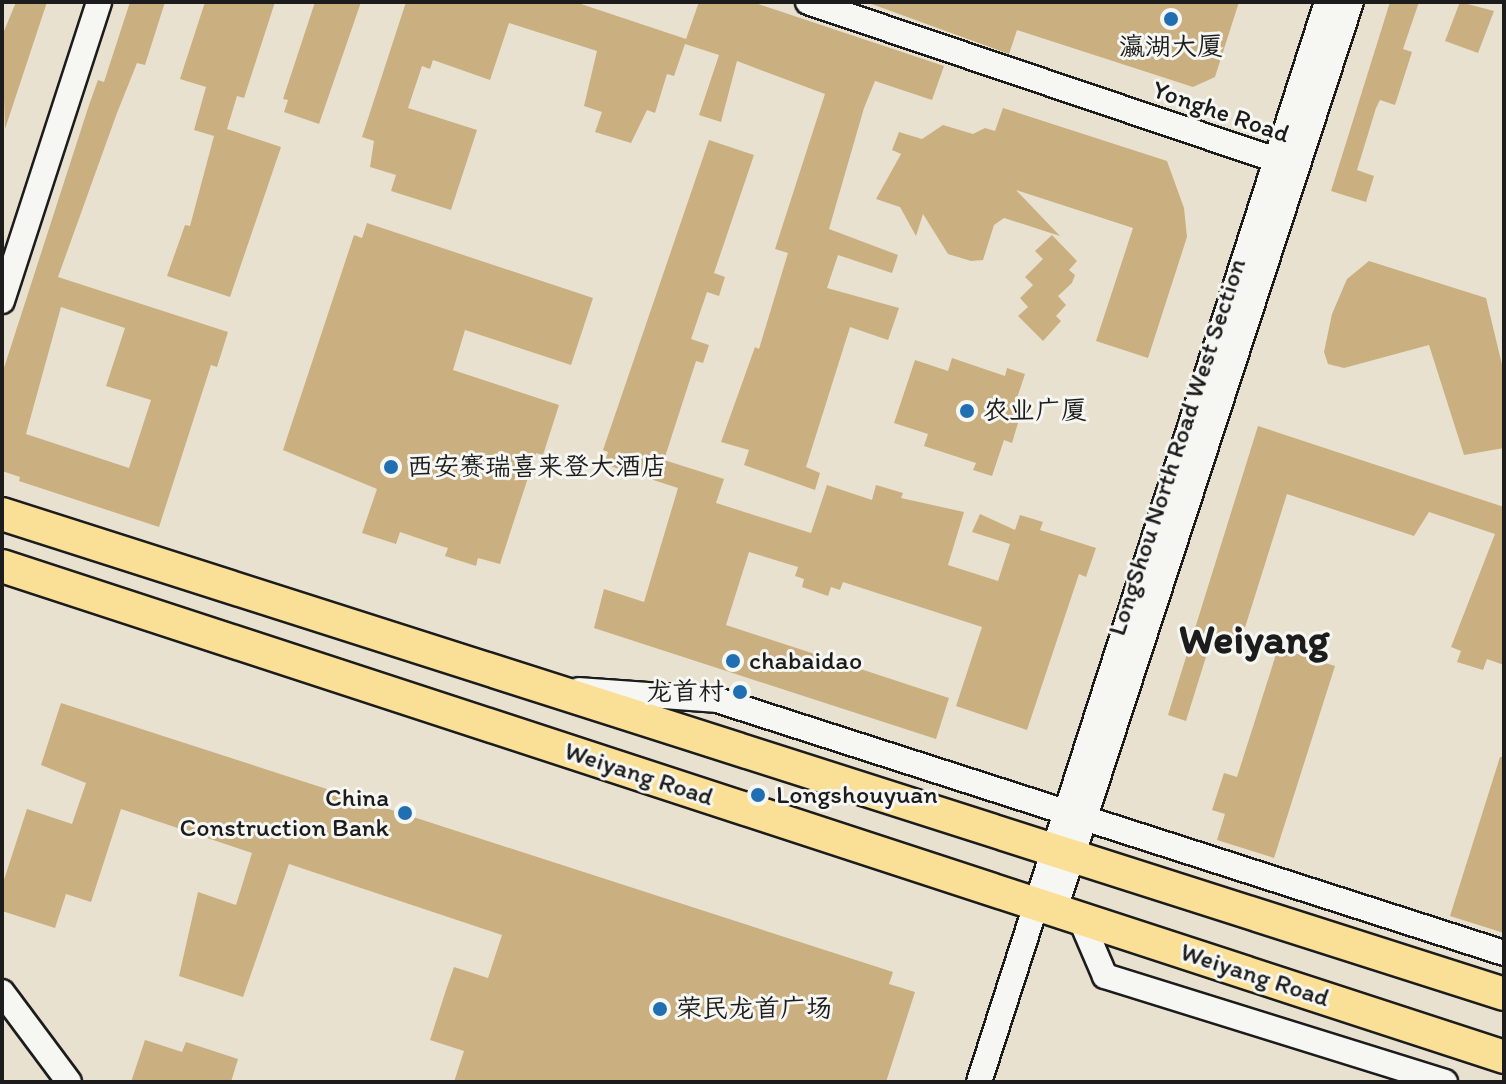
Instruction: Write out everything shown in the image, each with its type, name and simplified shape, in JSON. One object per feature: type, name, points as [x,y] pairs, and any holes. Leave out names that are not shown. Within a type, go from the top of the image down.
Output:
[{"type":"main road","name":"Weiyang Road","points":[[2,514],[1504,994]]},
{"type":"main road","name":"Weiyang Road","points":[[2,566],[1504,1057]]},
{"type":"street","points":[[2,301],[99,2]]},
{"type":"street","name":"Yonghe Road","points":[[808,2],[1286,163]]},
{"type":"street","name":"LongShou North Road West Section","points":[[979,1082],[1056,910],[1062,855],[1286,163],[1327,2]]},
{"type":"street","name":"LongShou North Road West Section","points":[[1286,163],[1351,2]]},
{"type":"street","points":[[534,684],[717,700],[1504,953]]},
{"type":"street","points":[[1056,910],[1105,976],[1445,1082]]},
{"type":"street","points":[[2,992],[69,1082]]},
{"type":"building","points":[[16,2],[47,2],[5,129],[2,36]]},
{"type":"building","points":[[130,2],[165,2],[145,65],[137,63],[117,113],[58,277],[228,332],[217,367],[211,365],[159,527],[19,481],[20,477],[2,471],[2,374],[89,105],[98,80],[104,82]],"holes":[[[61,307],[125,328],[106,386],[151,400],[129,468],[26,434]]]},
{"type":"building","points":[[205,2],[275,2],[244,98],[237,96],[227,129],[281,147],[230,297],[167,276],[185,225],[190,226],[214,136],[194,130],[206,87],[180,79]]},
{"type":"building","points":[[315,2],[361,2],[319,124],[284,112],[288,100],[283,99]]},
{"type":"building","points":[[406,2],[575,2],[686,39],[699,2],[752,2],[944,66],[932,100],[875,81],[864,108],[829,229],[898,255],[892,273],[838,255],[827,288],[899,308],[888,340],[850,327],[806,467],[820,473],[815,490],[744,465],[749,450],[721,442],[755,347],[759,349],[788,253],[775,249],[825,94],[737,61],[721,122],[699,115],[719,55],[685,44],[674,76],[667,74],[655,113],[647,110],[631,143],[595,132],[602,112],[584,106],[597,51],[509,23],[490,80],[433,60],[430,69],[422,66],[408,108],[477,130],[451,210],[391,191],[396,175],[370,167],[374,141],[362,137]]},
{"type":"building","points":[[866,2],[1239,2],[1215,77],[1193,87],[1017,30],[1009,54]]},
{"type":"building","points":[[1390,2],[1419,2],[1403,49],[1412,52],[1395,105],[1380,100],[1357,170],[1374,176],[1366,202],[1331,191]]},
{"type":"building","points":[[1460,2],[1494,11],[1478,53],[1445,41]]},
{"type":"building","points":[[1003,108],[1167,161],[1184,208],[1187,237],[1148,358],[1096,341],[1133,228],[1016,190],[1060,236],[1004,218],[994,225],[983,260],[971,261],[948,254],[923,214],[916,236],[900,207],[876,199],[901,154],[892,150],[899,132],[922,139],[943,125],[973,134],[985,128],[995,131]]},
{"type":"building","points":[[709,140],[754,155],[714,273],[725,277],[719,296],[707,292],[691,339],[709,345],[703,363],[696,361],[664,460],[724,479],[716,503],[811,533],[827,485],[872,500],[876,485],[903,493],[901,498],[964,512],[948,565],[998,581],[1010,544],[972,532],[980,514],[1015,530],[1020,515],[1043,522],[1040,530],[1096,548],[1086,577],[1079,574],[1027,730],[956,706],[982,627],[843,582],[840,590],[831,587],[828,596],[802,587],[804,579],[795,576],[798,567],[749,552],[726,625],[949,698],[936,739],[594,628],[604,589],[644,602],[678,488],[604,464],[608,452],[603,450]]},
{"type":"building","points":[[367,223],[593,298],[571,365],[465,330],[453,370],[559,405],[543,455],[536,453],[500,564],[478,558],[476,566],[445,556],[448,548],[400,532],[396,544],[362,533],[377,489],[283,450],[354,235],[362,238]]},
{"type":"building","points":[[1052,235],[1077,261],[1069,270],[1075,275],[1072,283],[1058,296],[1066,305],[1056,316],[1061,321],[1043,341],[1018,316],[1028,307],[1020,298],[1033,285],[1025,277],[1043,259],[1035,251]]},
{"type":"building","points":[[1369,261],[1486,298],[1504,373],[1504,448],[1464,455],[1429,345],[1344,368],[1328,364],[1324,352],[1332,314],[1347,279]]},
{"type":"building","points":[[952,358],[1005,376],[1007,368],[1025,374],[1013,410],[1021,413],[1012,443],[1004,440],[992,476],[973,470],[976,463],[924,446],[928,434],[894,423],[915,360],[948,371]]},
{"type":"building","points":[[1258,426],[1504,507],[1504,665],[1487,659],[1483,670],[1457,662],[1461,651],[1451,647],[1495,534],[1429,512],[1414,536],[1287,494],[1237,653],[1210,644],[1186,721],[1168,715]]},
{"type":"building","points":[[1278,648],[1335,666],[1274,858],[1217,840],[1225,814],[1212,810],[1224,773],[1237,777]]},
{"type":"building","points":[[61,703],[893,972],[889,984],[915,992],[886,1082],[454,1082],[464,1051],[430,1040],[446,990],[454,967],[488,978],[502,935],[289,864],[243,997],[179,976],[198,892],[236,905],[252,853],[121,809],[91,902],[66,894],[55,928],[2,911],[2,886],[27,809],[72,824],[86,783],[41,765]]},
{"type":"building","points":[[1500,757],[1504,757],[1504,933],[1450,916]]},
{"type":"building","points":[[145,1040],[182,1052],[186,1042],[238,1059],[231,1082],[131,1082]]},
{"type":"place","name":"瀛湖大厦","points":[[1171,19]]},
{"type":"place","name":"农业广厦","points":[[967,411]]},
{"type":"place","name":"西安赛瑞喜来登大酒店","points":[[391,467]]},
{"type":"place","name":"chabaidao","points":[[733,661]]},
{"type":"place","name":"龙首村","points":[[740,692]]},
{"type":"place","name":"Longshouyuan","points":[[758,795]]},
{"type":"place","name":"China Construction Bank","points":[[405,813]]},
{"type":"place","name":"荣民龙首广场","points":[[660,1009]]},
{"type":"district","name":"Weiyang","points":[[1254,639]]}]
